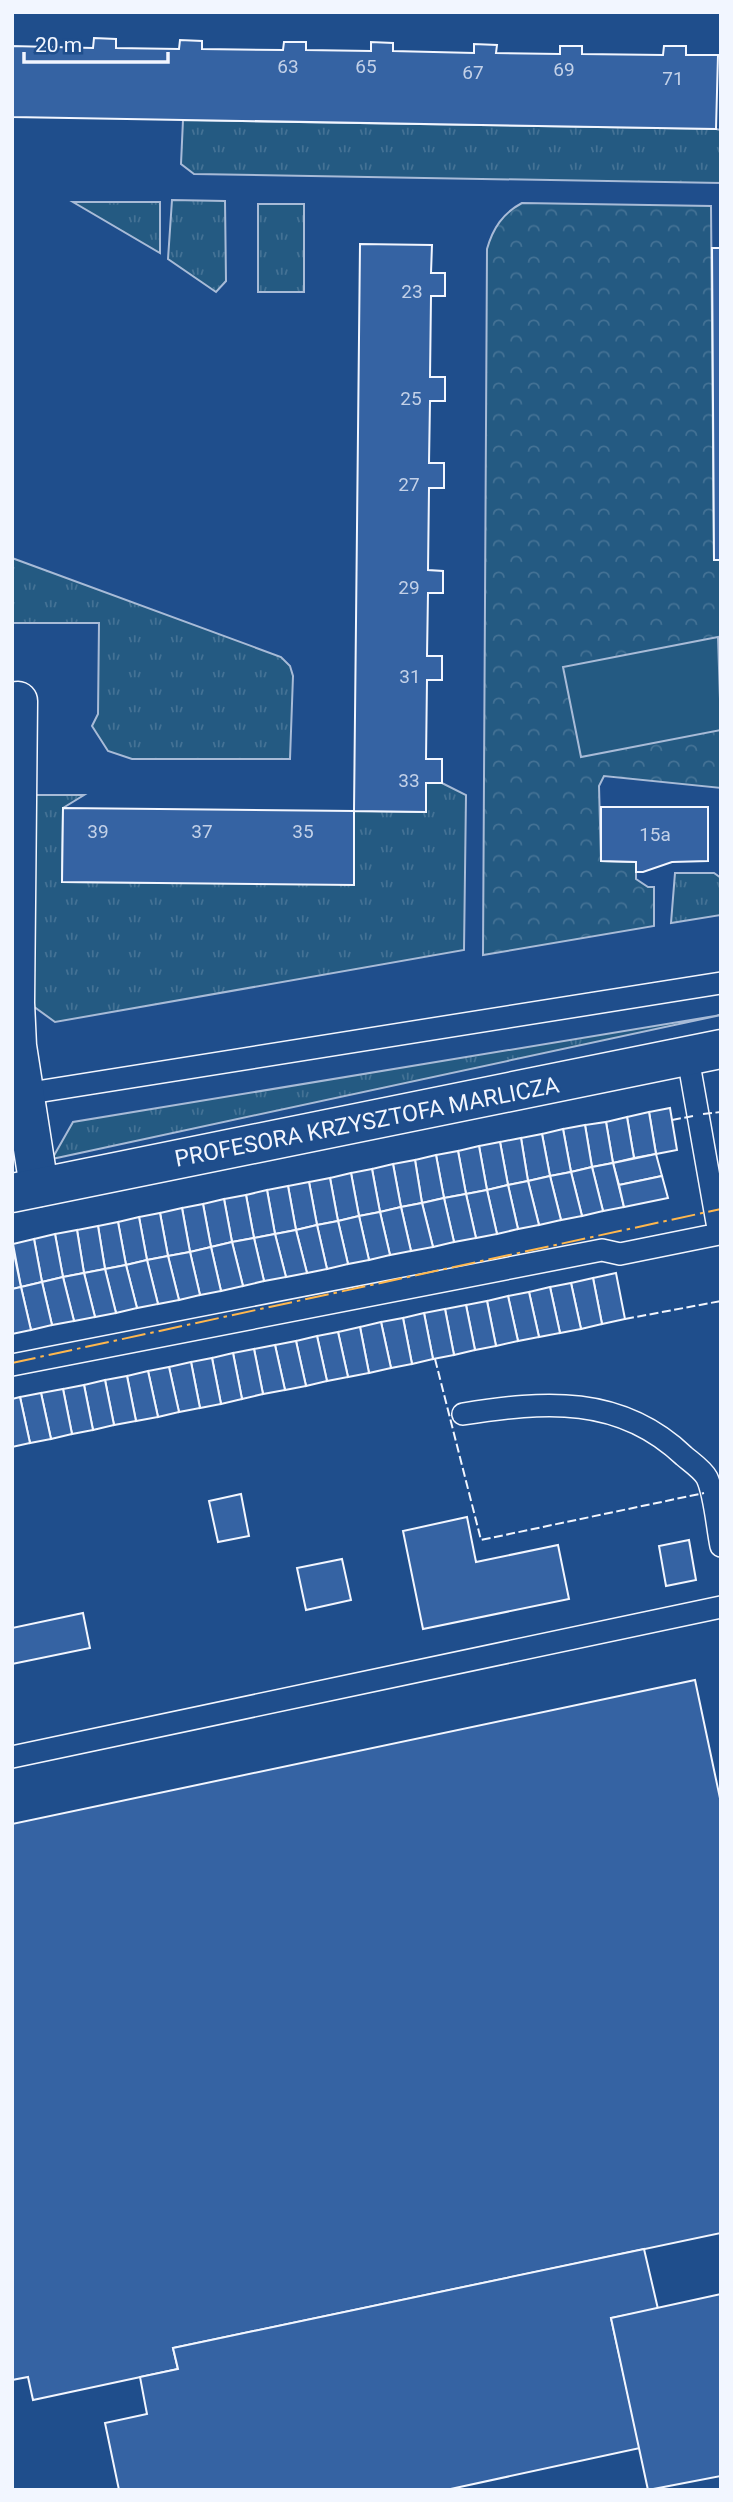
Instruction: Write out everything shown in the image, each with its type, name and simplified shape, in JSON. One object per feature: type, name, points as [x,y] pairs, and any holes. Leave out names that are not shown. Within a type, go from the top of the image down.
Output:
[{"type":"street","points":[[18,701],[15,1003],[24,1094],[26,1190]]},
{"type":"street","name":"PROFESORA KRZYSZTOFA MARLICZA","points":[[26,1190],[704,1054]]},
{"type":"lane","points":[[24,1094],[721,983]]},
{"type":"lane","points":[[12,1365],[602,1250],[620,1254],[719,1234],[704,1054]]},
{"type":"lane","points":[[464,1414],[541,1405],[579,1407],[624,1415],[671,1444],[707,1477],[721,1546]]},
{"type":"lane","points":[[12,1757],[721,1607]]},
{"type":"green space","points":[[183,120],[716,129],[721,130],[721,183],[194,174],[181,164]]},
{"type":"green space","points":[[172,200],[225,201],[226,281],[216,292],[168,259]]},
{"type":"green space","points":[[73,202],[160,202],[160,253]]},
{"type":"green space","points":[[522,203],[711,206],[714,559],[721,560],[721,788],[604,776],[599,786],[601,861],[636,862],[636,879],[648,887],[654,887],[654,926],[483,955],[487,249],[500,222],[509,211]]},
{"type":"green space","points":[[258,204],[304,204],[304,292],[258,292]]},
{"type":"green space","points":[[12,558],[281,657],[290,666],[293,676],[290,759],[132,759],[108,751],[92,726],[98,714],[99,623],[12,623]]},
{"type":"green space","points":[[718,637],[721,730],[581,757],[563,667]]},
{"type":"green space","points":[[426,783],[442,783],[466,795],[464,950],[55,1022],[33,1006],[27,795],[84,795],[63,808],[62,882],[354,884],[354,811],[425,812]]},
{"type":"green space","points":[[675,873],[714,873],[721,878],[721,915],[671,923]]},
{"type":"green space","points":[[721,1015],[52,1159],[73,1122]]},
{"type":"building","points":[[94,38],[116,39],[116,48],[179,49],[180,40],[202,41],[202,49],[283,50],[284,42],[306,42],[306,50],[371,51],[371,42],[393,43],[393,51],[474,53],[474,44],[497,45],[496,53],[560,54],[560,46],[582,46],[582,54],[663,55],[664,46],[686,46],[686,55],[718,55],[716,129],[12,117],[12,46],[93,48]]},
{"type":"building","points":[[360,244],[432,245],[431,273],[445,273],[445,296],[431,296],[430,377],[445,377],[445,401],[430,401],[429,463],[444,463],[444,488],[429,488],[428,570],[443,571],[443,593],[428,593],[427,656],[442,656],[442,680],[427,680],[426,759],[442,759],[442,783],[426,783],[426,812],[354,811]]},
{"type":"building","points":[[712,248],[721,248],[721,560],[714,560]]},
{"type":"building","points":[[601,807],[708,807],[708,861],[672,862],[636,872],[636,862],[601,861]]},
{"type":"building","points":[[63,808],[354,811],[354,885],[62,882]]},
{"type":"building","points":[[670,1108],[677,1150],[656,1154],[649,1112]]},
{"type":"building","points":[[649,1112],[656,1154],[634,1158],[627,1117]]},
{"type":"building","points":[[627,1117],[634,1158],[613,1163],[606,1122]]},
{"type":"building","points":[[606,1122],[613,1163],[592,1167],[585,1125]]},
{"type":"building","points":[[585,1125],[592,1167],[571,1172],[563,1129]]},
{"type":"building","points":[[563,1129],[571,1172],[550,1176],[542,1134]]},
{"type":"building","points":[[542,1134],[550,1176],[528,1181],[521,1138]]},
{"type":"building","points":[[521,1138],[528,1181],[508,1185],[500,1142]]},
{"type":"building","points":[[500,1142],[508,1185],[487,1190],[479,1146]]},
{"type":"building","points":[[479,1146],[487,1190],[466,1194],[458,1151]]},
{"type":"building","points":[[458,1151],[466,1194],[444,1198],[436,1155]]},
{"type":"building","points":[[656,1154],[662,1176],[619,1185],[613,1163]]},
{"type":"building","points":[[436,1155],[444,1198],[422,1203],[415,1160]]},
{"type":"building","points":[[415,1160],[422,1203],[401,1207],[393,1164]]},
{"type":"building","points":[[613,1163],[624,1207],[603,1211],[592,1167]]},
{"type":"building","points":[[393,1164],[401,1207],[380,1212],[372,1169]]},
{"type":"building","points":[[592,1167],[603,1211],[582,1216],[571,1172]]},
{"type":"building","points":[[372,1169],[380,1212],[359,1216],[351,1173]]},
{"type":"building","points":[[571,1172],[582,1216],[561,1220],[550,1176]]},
{"type":"building","points":[[351,1173],[359,1216],[338,1221],[330,1178]]},
{"type":"building","points":[[550,1176],[561,1220],[539,1225],[528,1181]]},
{"type":"building","points":[[662,1176],[668,1198],[624,1207],[619,1185]]},
{"type":"building","points":[[330,1178],[338,1221],[317,1225],[309,1182]]},
{"type":"building","points":[[528,1181],[539,1225],[518,1229],[508,1185]]},
{"type":"building","points":[[309,1182],[317,1225],[296,1230],[288,1186]]},
{"type":"building","points":[[508,1185],[518,1229],[497,1234],[487,1190]]},
{"type":"building","points":[[288,1186],[296,1230],[275,1234],[267,1190]]},
{"type":"building","points":[[267,1190],[275,1234],[254,1238],[246,1195]]},
{"type":"building","points":[[487,1190],[497,1234],[476,1238],[466,1194]]},
{"type":"building","points":[[466,1194],[476,1238],[454,1242],[444,1198]]},
{"type":"building","points":[[246,1195],[254,1238],[232,1242],[224,1199]]},
{"type":"building","points":[[444,1198],[454,1242],[433,1247],[422,1203]]},
{"type":"building","points":[[224,1199],[232,1242],[211,1247],[203,1204]]},
{"type":"building","points":[[422,1203],[433,1247],[411,1251],[401,1207]]},
{"type":"building","points":[[203,1204],[211,1247],[190,1252],[182,1208]]},
{"type":"building","points":[[401,1207],[411,1251],[390,1255],[380,1212]]},
{"type":"building","points":[[182,1208],[190,1252],[168,1256],[160,1213]]},
{"type":"building","points":[[380,1212],[390,1255],[369,1260],[359,1216]]},
{"type":"building","points":[[160,1213],[168,1256],[147,1260],[139,1217]]},
{"type":"building","points":[[359,1216],[369,1260],[348,1264],[338,1221]]},
{"type":"building","points":[[139,1217],[147,1260],[126,1265],[118,1222]]},
{"type":"building","points":[[338,1221],[348,1264],[327,1269],[317,1225]]},
{"type":"building","points":[[118,1222],[126,1265],[105,1269],[98,1226]]},
{"type":"building","points":[[317,1225],[327,1269],[307,1273],[296,1230]]},
{"type":"building","points":[[98,1226],[105,1269],[84,1273],[77,1230]]},
{"type":"building","points":[[77,1230],[84,1273],[63,1277],[55,1234]]},
{"type":"building","points":[[296,1230],[307,1273],[286,1277],[275,1234]]},
{"type":"building","points":[[55,1234],[63,1277],[42,1282],[34,1239]]},
{"type":"building","points":[[275,1234],[286,1277],[264,1281],[254,1238]]},
{"type":"building","points":[[254,1238],[264,1281],[243,1286],[232,1242]]},
{"type":"building","points":[[34,1239],[42,1282],[21,1287],[13,1244]]},
{"type":"building","points":[[232,1242],[243,1286],[221,1291],[211,1247]]},
{"type":"building","points":[[12,1244],[21,1287],[12,1289]]},
{"type":"building","points":[[211,1247],[221,1291],[200,1295],[190,1252]]},
{"type":"building","points":[[190,1252],[200,1295],[179,1300],[168,1256]]},
{"type":"building","points":[[168,1256],[179,1300],[158,1304],[147,1260]]},
{"type":"building","points":[[147,1260],[158,1304],[137,1308],[126,1265]]},
{"type":"building","points":[[126,1265],[137,1308],[116,1313],[105,1269]]},
{"type":"building","points":[[105,1269],[116,1313],[95,1317],[84,1273]]},
{"type":"building","points":[[84,1273],[95,1317],[74,1321],[63,1277]]},
{"type":"building","points":[[616,1273],[625,1319],[602,1324],[593,1278]]},
{"type":"building","points":[[63,1277],[74,1321],[52,1325],[42,1282]]},
{"type":"building","points":[[593,1278],[602,1324],[581,1329],[571,1283]]},
{"type":"building","points":[[42,1282],[52,1325],[31,1330],[21,1287]]},
{"type":"building","points":[[571,1283],[581,1329],[560,1333],[550,1287]]},
{"type":"building","points":[[21,1287],[31,1330],[12,1334],[12,1289]]},
{"type":"building","points":[[550,1287],[560,1333],[539,1337],[529,1292]]},
{"type":"building","points":[[529,1292],[539,1337],[518,1341],[508,1296]]},
{"type":"building","points":[[508,1296],[518,1341],[496,1346],[487,1301]]},
{"type":"building","points":[[487,1301],[496,1346],[475,1350],[466,1305]]},
{"type":"building","points":[[466,1305],[475,1350],[454,1355],[445,1309]]},
{"type":"building","points":[[445,1309],[454,1355],[433,1359],[424,1313]]},
{"type":"building","points":[[424,1313],[433,1359],[412,1364],[403,1318]]},
{"type":"building","points":[[403,1318],[412,1364],[391,1368],[381,1322]]},
{"type":"building","points":[[381,1322],[391,1368],[369,1373],[360,1327]]},
{"type":"building","points":[[360,1327],[369,1373],[348,1377],[338,1332]]},
{"type":"building","points":[[338,1332],[348,1377],[327,1381],[317,1336]]},
{"type":"building","points":[[317,1336],[327,1381],[306,1386],[296,1341]]},
{"type":"building","points":[[296,1341],[306,1386],[285,1390],[275,1345]]},
{"type":"building","points":[[275,1345],[285,1390],[263,1394],[254,1349]]},
{"type":"building","points":[[254,1349],[263,1394],[242,1399],[233,1353]]},
{"type":"building","points":[[233,1353],[242,1399],[221,1404],[212,1358]]},
{"type":"building","points":[[212,1358],[221,1404],[200,1408],[191,1362]]},
{"type":"building","points":[[191,1362],[200,1408],[179,1412],[169,1367]]},
{"type":"building","points":[[169,1367],[179,1412],[158,1417],[148,1371]]},
{"type":"building","points":[[148,1371],[158,1417],[136,1421],[127,1376]]},
{"type":"building","points":[[127,1376],[136,1421],[114,1425],[105,1380]]},
{"type":"building","points":[[105,1380],[114,1425],[93,1430],[84,1385]]},
{"type":"building","points":[[84,1385],[93,1430],[72,1434],[63,1389]]},
{"type":"building","points":[[63,1389],[72,1434],[51,1439],[41,1393]]},
{"type":"building","points":[[41,1393],[51,1439],[30,1443],[20,1397]]},
{"type":"building","points":[[20,1397],[30,1443],[12,1447],[12,1399]]},
{"type":"building","points":[[241,1494],[249,1536],[218,1542],[209,1501]]},
{"type":"building","points":[[467,1517],[476,1562],[558,1545],[569,1599],[423,1629],[403,1531]]},
{"type":"building","points":[[689,1540],[696,1580],[666,1586],[659,1546]]},
{"type":"building","points":[[342,1559],[351,1600],[306,1610],[297,1568]]},
{"type":"building","points":[[83,1613],[90,1648],[12,1664],[12,1628]]},
{"type":"building","points":[[695,1680],[721,1803],[721,2233],[173,2348],[178,2369],[33,2400],[28,2377],[12,2380],[12,1824]]},
{"type":"building","points":[[644,2249],[658,2309],[611,2318],[640,2448],[446,2490],[119,2490],[105,2423],[147,2414],[140,2377],[178,2369],[173,2348]]},
{"type":"building","points":[[721,2294],[721,2476],[648,2490],[611,2318]]},
{"type":"fence","points":[[703,1114],[721,1112]]},
{"type":"fence","points":[[672,1120],[693,1116]]},
{"type":"fence","points":[[625,1319],[721,1301]]},
{"type":"fence","points":[[435,1359],[481,1540],[704,1493]]},
{"type":"power","points":[[12,1363],[721,1209]]}]
